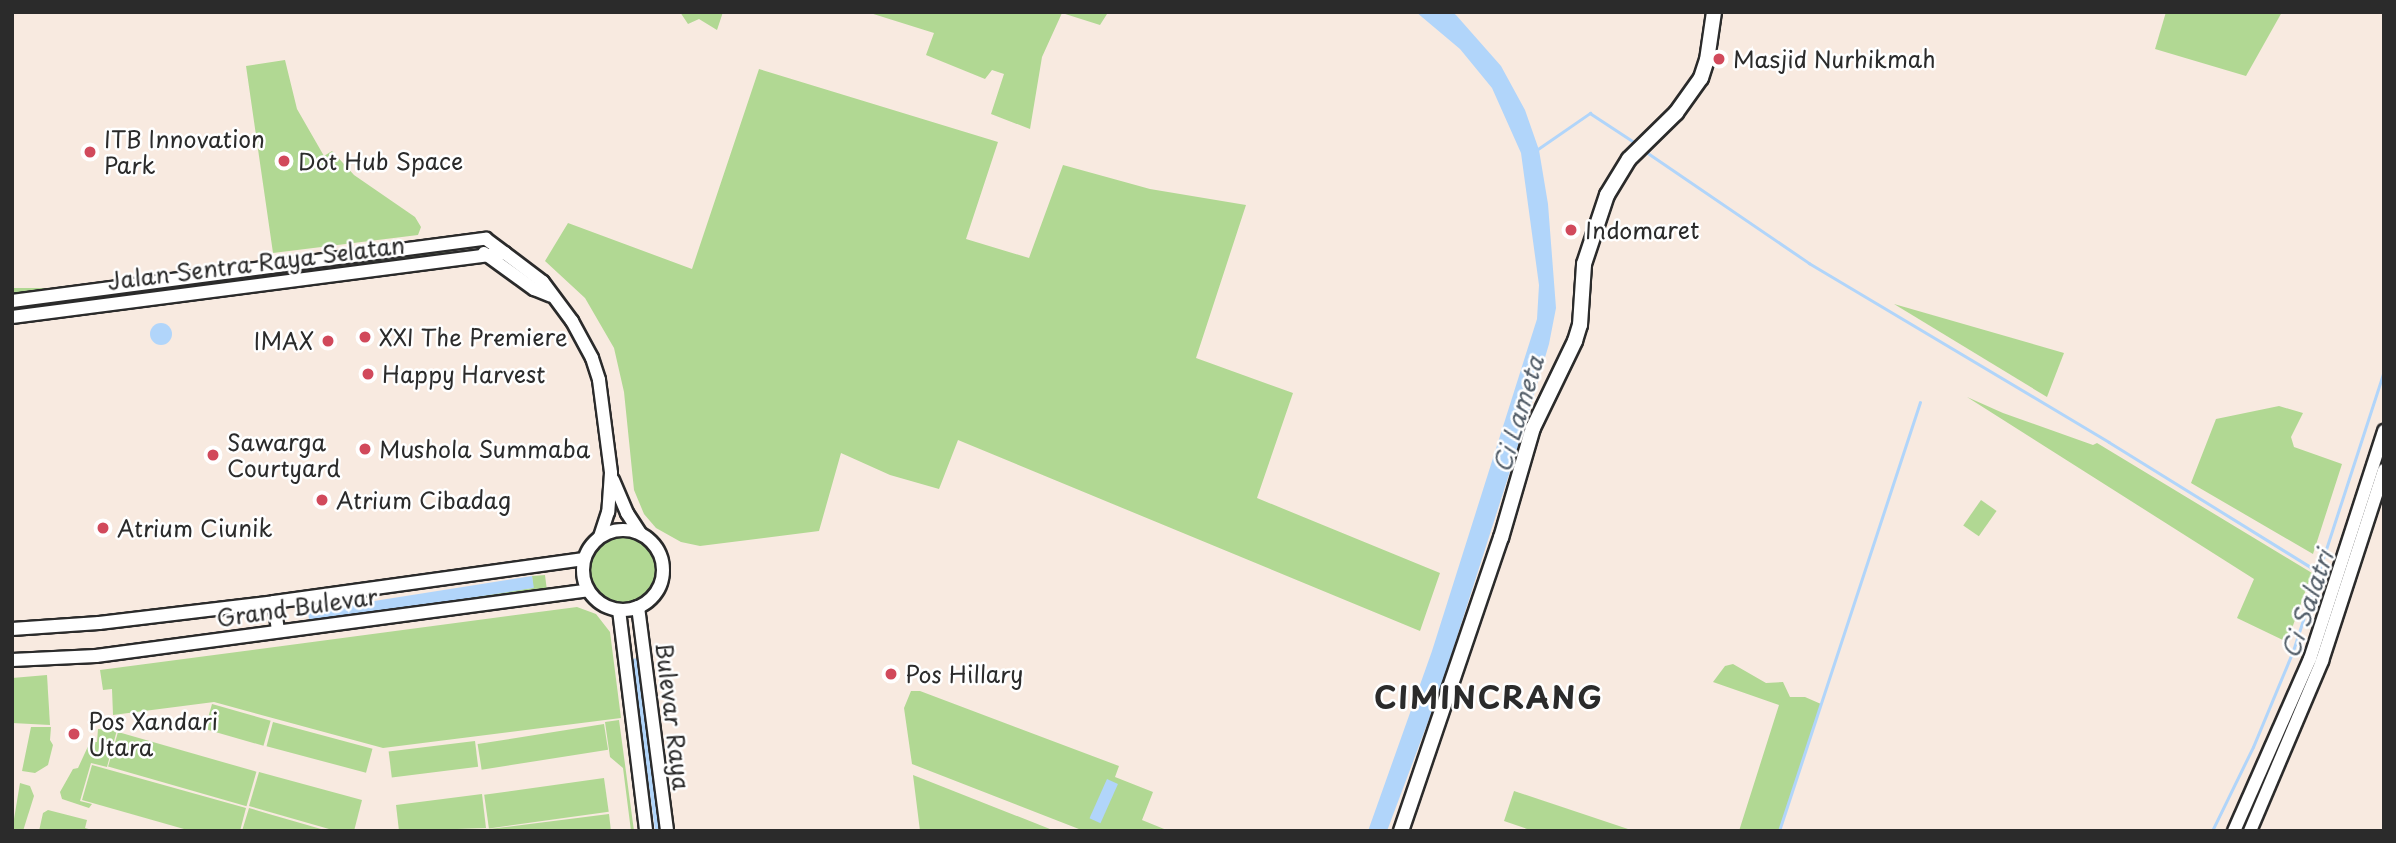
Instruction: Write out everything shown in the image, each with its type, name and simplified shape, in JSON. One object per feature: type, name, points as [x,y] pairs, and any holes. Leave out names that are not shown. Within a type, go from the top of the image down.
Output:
[{"type":"main road","points":[[1401,831],[1500,538],[1533,429],[1576,341],[1580,325],[1584,264],[1600,214],[1616,176],[1637,148],[1676,113],[1701,78],[1707,60],[1714,12]]},
{"type":"street","name":"Jalan Sentra Raya Selatan","points":[[12,301],[486,239],[505,253]]},
{"type":"street","points":[[467,241],[534,289],[552,296]]},
{"type":"street","name":"Jalan Sentra Raya Selatan","points":[[12,317],[505,253]]},
{"type":"street","points":[[505,253],[543,282],[572,321],[592,358],[598,380],[611,473],[608,512],[600,536],[584,559],[584,580],[596,600],[619,610],[638,607],[650,600],[663,577],[659,551],[640,533],[627,513],[611,473]]},
{"type":"street","points":[[2234,831],[2310,659],[2384,431]]},
{"type":"street","points":[[2250,831],[2322,661],[2384,470]]},
{"type":"street","points":[[600,536],[620,529],[640,533]]},
{"type":"street","name":"Grand Bulevar","points":[[12,629],[99,623],[274,602],[584,559]]},
{"type":"street","name":"Grand Bulevar","points":[[12,660],[96,656],[588,590]]},
{"type":"street","points":[[274,602],[278,630]]},
{"type":"street","name":"Bulevar Raya","points":[[638,607],[667,831]]},
{"type":"street","name":"Bulevar Raya","points":[[619,610],[646,831]]},
{"type":"green space","points":[[680,12],[723,12],[717,30],[699,19],[688,24]]},
{"type":"green space","points":[[867,12],[1123,12],[1107,14],[1100,25],[1062,13],[1042,57],[1030,129],[991,114],[1004,74],[992,70],[985,79],[926,55],[934,33]]},
{"type":"green space","points":[[2166,12],[2282,12],[2246,76],[2155,49]]},
{"type":"green space","points":[[285,60],[297,109],[324,156],[332,151],[354,175],[415,217],[421,227],[418,235],[273,253],[246,66]]},
{"type":"green space","points":[[759,69],[998,142],[966,239],[1029,258],[1063,165],[1150,189],[1246,205],[1196,358],[1293,393],[1257,498],[1440,573],[1420,631],[958,440],[939,489],[890,475],[841,453],[819,531],[700,546],[681,542],[656,528],[644,514],[634,490],[624,392],[614,348],[585,298],[545,261],[568,223],[692,269]]},
{"type":"green space","points":[[451,249],[452,255],[355,268],[354,261]]},
{"type":"green space","points":[[237,276],[238,283],[175,292],[174,285]]},
{"type":"green space","points":[[12,288],[145,288],[145,294],[12,294]]},
{"type":"green space","points":[[1894,304],[2064,353],[2047,397]]},
{"type":"green space","points":[[1967,397],[2003,413],[2093,445],[2097,443],[2312,573],[2287,642],[2237,618],[2254,579]]},
{"type":"green space","points":[[2279,406],[2303,413],[2291,437],[2294,447],[2342,464],[2313,554],[2191,483],[2216,419]]},
{"type":"green space","points":[[1981,500],[1997,511],[1979,536],[1963,525]]},
{"type":"green space","points":[[623,537],[636,539],[651,552],[656,570],[654,583],[641,598],[623,603],[610,601],[595,588],[590,570],[592,557],[605,542]]},
{"type":"green space","points":[[545,575],[547,591],[380,612],[354,610],[533,588],[532,576]]},
{"type":"green space","points":[[577,607],[596,614],[610,632],[621,718],[383,748],[214,702],[113,715],[112,689],[103,690],[100,670]]},
{"type":"green space","points":[[1733,664],[1766,683],[1783,682],[1790,697],[1805,697],[1821,704],[1780,831],[1739,831],[1779,705],[1713,682],[1725,666]]},
{"type":"green space","points":[[47,675],[50,725],[12,723],[12,678]]},
{"type":"green space","points":[[911,691],[920,691],[1119,766],[1115,777],[1153,792],[1142,820],[1169,831],[1084,831],[912,764],[904,708]]},
{"type":"green space","points":[[212,704],[271,721],[263,746],[205,729]]},
{"type":"green space","points":[[619,720],[634,831],[631,831],[623,768],[610,757],[605,722]]},
{"type":"green space","points":[[273,722],[372,749],[366,773],[267,746]]},
{"type":"green space","points":[[604,724],[608,750],[482,770],[478,744]]},
{"type":"green space","points":[[31,727],[51,727],[50,740],[53,745],[48,765],[35,773],[22,771]]},
{"type":"green space","points":[[98,729],[117,730],[107,767],[91,763],[80,801],[92,804],[89,808],[62,799],[60,792],[73,769],[78,768],[90,742],[97,742]]},
{"type":"green space","points":[[118,732],[256,772],[246,806],[108,767]]},
{"type":"green space","points":[[475,741],[478,767],[392,777],[389,752]]},
{"type":"green space","points":[[92,765],[246,808],[240,831],[191,831],[82,800]]},
{"type":"green space","points":[[259,772],[362,800],[354,831],[336,831],[249,806]]},
{"type":"green space","points":[[913,775],[1055,831],[920,831]]},
{"type":"green space","points":[[604,778],[609,812],[489,829],[484,795]]},
{"type":"green space","points":[[20,783],[30,786],[34,796],[23,831],[12,831]]},
{"type":"green space","points":[[1514,791],[1634,831],[1533,831],[1504,821]]},
{"type":"green space","points":[[482,794],[486,828],[399,831],[396,805]]},
{"type":"green space","points":[[249,808],[269,814],[328,831],[242,831]]},
{"type":"green space","points":[[48,810],[87,820],[85,828],[96,831],[39,831],[43,813]]},
{"type":"green space","points":[[609,814],[611,831],[489,831],[489,829]]},
{"type":"water","name":"Ci Lameta","points":[[1416,12],[1452,12],[1456,15],[1501,66],[1525,110],[1539,150],[1548,204],[1556,308],[1549,344],[1527,418],[1441,687],[1387,831],[1368,831],[1432,651],[1537,319],[1539,285],[1521,153],[1492,88],[1460,49]]},
{"type":"water","points":[[161,323],[169,326],[172,334],[169,342],[161,345],[153,342],[150,334],[153,326]]},
{"type":"water","points":[[532,576],[534,588],[310,623],[308,612]]},
{"type":"water","points":[[639,658],[663,831],[655,831],[631,659]]},
{"type":"water","points":[[1107,779],[1118,784],[1100,823],[1090,818]]},
{"type":"waterway","points":[[1535,151],[1590,113],[1637,144]]},
{"type":"waterway","points":[[1645,151],[1809,263],[2109,442],[2319,572]]},
{"type":"waterway","name":"Ci Salatri","points":[[2212,831],[2253,747],[2293,651],[2384,371]]},
{"type":"waterway","points":[[1779,831],[1920,403]]},
{"type":"place","name":"Masjid Nurhikmah","points":[[1719,59]]},
{"type":"place","name":"ITB Innovation Park","points":[[90,152]]},
{"type":"place","name":"Dot Hub Space","points":[[284,161]]},
{"type":"place","name":"Indomaret","points":[[1571,230]]},
{"type":"place","name":"XXI The Premiere","points":[[365,337]]},
{"type":"place","name":"IMAX","points":[[328,341]]},
{"type":"place","name":"Happy Harvest","points":[[368,374]]},
{"type":"place","name":"Mushola Summaba","points":[[365,449]]},
{"type":"place","name":"Sawarga Courtyard","points":[[213,455]]},
{"type":"place","name":"Atrium Cibadag","points":[[322,500]]},
{"type":"place","name":"Atrium Ciunik","points":[[103,528]]},
{"type":"place","name":"Pos Hillary","points":[[891,674]]},
{"type":"place","name":"Pos Xandari Utara","points":[[74,734]]},
{"type":"district","name":"CIMINCRANG","points":[[1489,697]]}]
